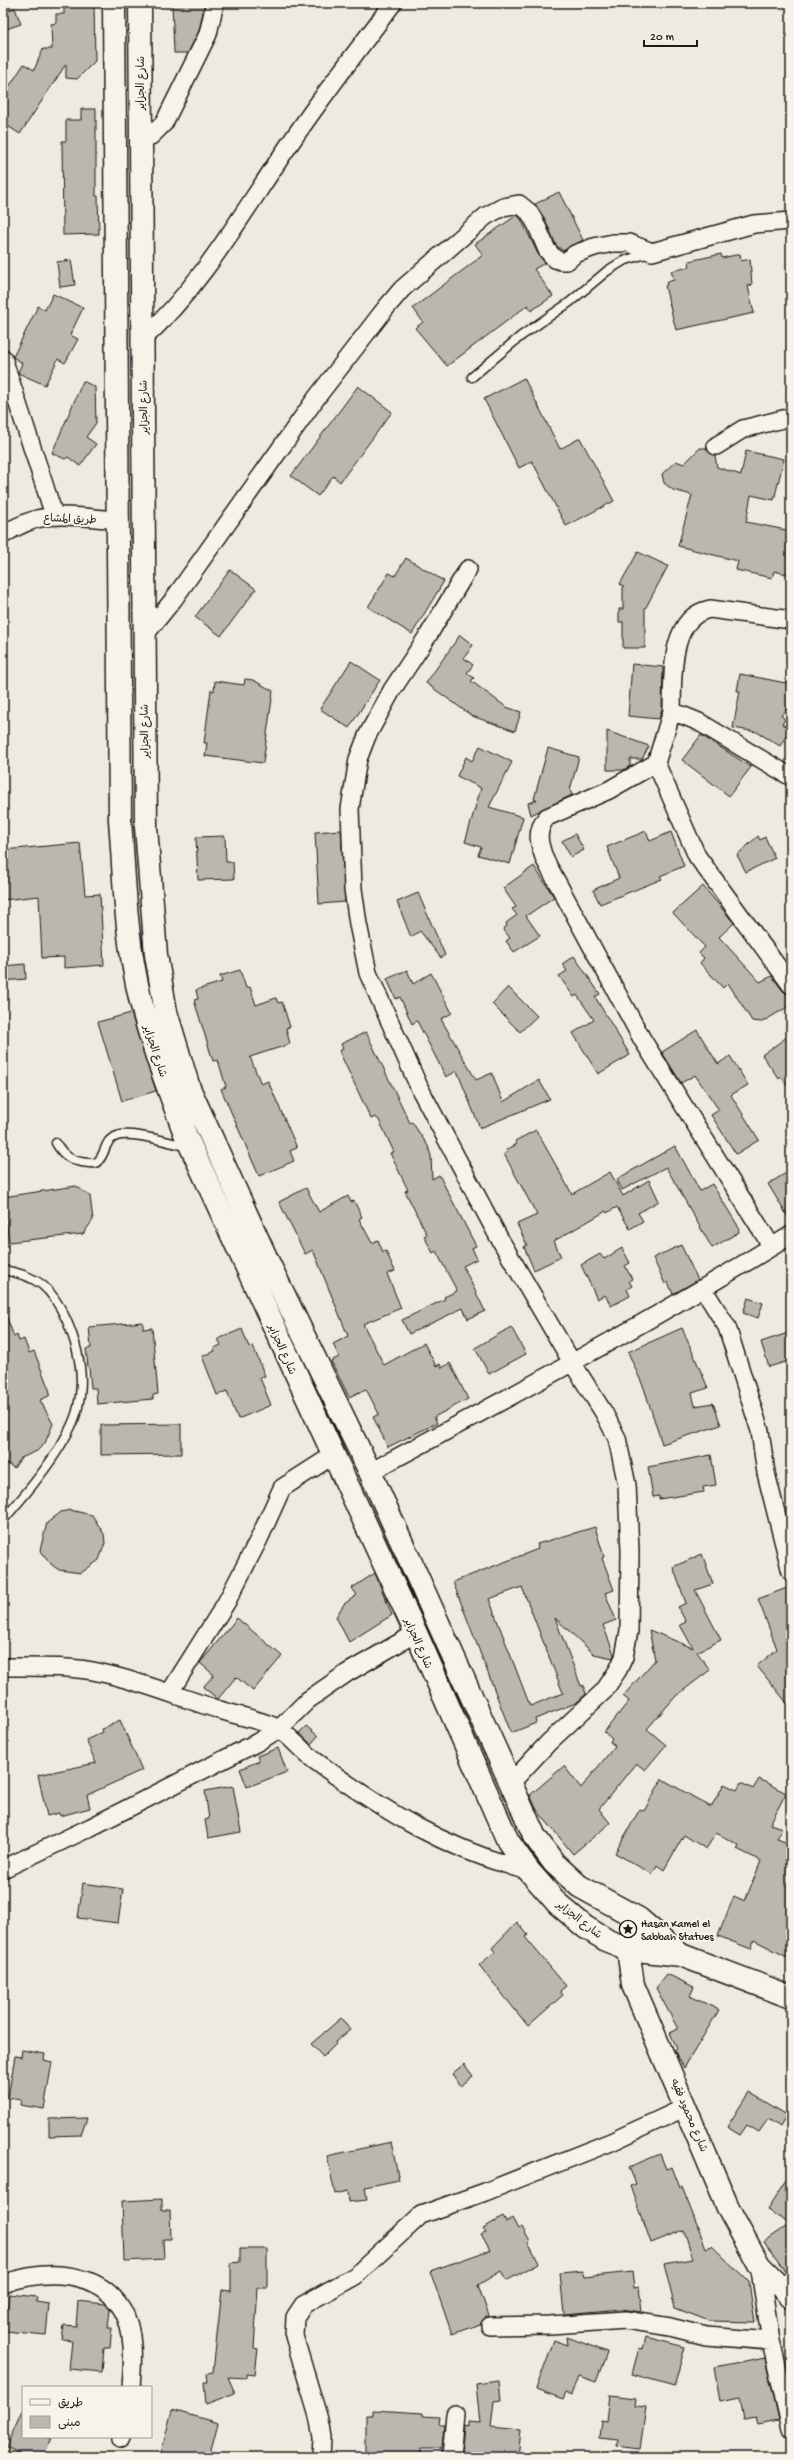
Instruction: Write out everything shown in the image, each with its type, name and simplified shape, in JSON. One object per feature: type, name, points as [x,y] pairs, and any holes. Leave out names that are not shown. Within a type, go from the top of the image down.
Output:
[{"type":"main road","name":"شارع الجزاير","points":[[114,3],[120,820],[127,928],[135,975],[145,1015],[174,1104],[191,1147],[332,1456],[416,1633],[508,1840],[529,1871],[558,1904],[585,1926],[628,1950],[681,1954]]},
{"type":"main road","name":"شارع الجزاير","points":[[140,3],[144,636],[148,877],[156,956],[166,1012],[189,1088],[269,1264],[370,1472],[510,1784],[535,1836],[554,1863],[579,1886],[639,1919],[681,1954]]},
{"type":"main road","name":"شارع محمود فقيه","points":[[639,1919],[628,1950],[633,1985],[729,2210],[760,2265],[791,2297]]},
{"type":"main road","points":[[681,1954],[791,1997]]},
{"type":"street","points":[[140,138],[151,136],[164,123],[208,34],[215,3]]},
{"type":"street","points":[[142,340],[176,306],[221,248],[289,144],[393,3]]},
{"type":"street","points":[[144,636],[173,600],[357,342],[402,289],[486,216],[502,207],[519,204],[529,212],[542,235],[547,250],[558,261],[567,261],[575,254],[613,243],[629,244],[652,252],[748,225],[791,221]]},
{"type":"street","points":[[3,358],[54,515]]},
{"type":"street","points":[[716,446],[743,429],[791,417]]},
{"type":"street","name":"طريق المشاع","points":[[3,535],[37,517],[54,515],[118,520]]},
{"type":"street","points":[[468,569],[430,634],[392,690],[367,736],[358,759],[350,810],[352,876],[357,917],[368,973],[420,1089],[498,1236],[573,1364],[604,1412],[617,1438],[624,1466],[630,1544],[629,1631],[624,1657],[618,1670],[604,1690],[549,1742],[510,1784]]},
{"type":"street","points":[[791,620],[710,609],[695,615],[686,626],[676,646],[672,711],[656,763],[697,856],[791,985]]},
{"type":"street","points":[[672,711],[699,722],[791,777]]},
{"type":"street","points":[[656,763],[609,790],[547,817],[542,823],[538,838],[544,860],[642,1039],[772,1247]]},
{"type":"street","points":[[370,1472],[573,1364],[704,1290],[791,1235]]},
{"type":"street","points":[[704,1290],[726,1327],[760,1431],[766,1473],[791,1572]]},
{"type":"street","points":[[170,1692],[226,1603],[259,1539],[282,1488],[332,1456]]},
{"type":"street","points":[[3,1869],[91,1827],[279,1729],[318,1692],[386,1648],[416,1633]]},
{"type":"street","points":[[3,1668],[28,1667],[101,1672],[170,1692],[189,1700],[279,1729],[312,1759],[391,1814],[455,1847],[494,1862],[529,1871]]},
{"type":"street","points":[[321,2457],[322,2437],[318,2416],[294,2336],[295,2317],[303,2305],[356,2276],[421,2215],[485,2192],[611,2142],[686,2108]]},
{"type":"street","points":[[760,2265],[771,2341],[791,2429]]},
{"type":"street","points":[[3,2284],[16,2279],[60,2273],[85,2279],[106,2290],[122,2309],[127,2320],[132,2354],[131,2386]]},
{"type":"street","points":[[490,2326],[550,2325],[626,2320],[670,2327],[706,2336],[771,2341]]},
{"type":"street","points":[[451,2457],[455,2414]]},
{"type":"lane","points":[[472,377],[607,271],[623,260],[652,252]]},
{"type":"lane","points":[[56,1143],[69,1158],[77,1162],[94,1163],[98,1162],[110,1139],[118,1135],[131,1135],[191,1147]]},
{"type":"lane","points":[[3,1270],[25,1274],[46,1286],[59,1305],[73,1335],[82,1376],[78,1408],[62,1443],[33,1485],[3,1520]]},
{"type":"building","points":[[64,3],[94,3],[95,61],[77,79],[66,78],[66,64],[20,134],[3,123],[3,96],[24,64],[34,70],[43,49],[52,49],[51,24],[56,23],[56,14],[64,14]]},
{"type":"building","points":[[172,3],[205,3],[199,31],[188,53],[174,53]]},
{"type":"building","points":[[15,8],[21,24],[3,30],[3,12]]},
{"type":"building","points":[[81,109],[96,109],[96,196],[98,196],[99,234],[63,235],[62,141],[66,141],[66,120],[81,120]]},
{"type":"building","points":[[559,192],[583,240],[563,251],[556,245],[545,219],[535,204]]},
{"type":"building","points":[[517,215],[521,219],[538,254],[545,263],[534,269],[553,296],[531,311],[528,305],[447,366],[415,328],[423,322],[413,308],[483,255],[475,244]]},
{"type":"building","points":[[721,254],[722,258],[740,254],[741,261],[750,259],[752,285],[748,286],[754,313],[676,330],[665,286],[667,285],[666,282],[674,280],[671,271],[690,267],[689,261]]},
{"type":"building","points":[[71,260],[75,285],[60,287],[57,262]]},
{"type":"building","points":[[53,294],[83,308],[70,335],[78,339],[65,363],[58,359],[45,385],[18,373],[22,363],[13,357],[38,306],[45,310]]},
{"type":"building","points":[[524,378],[560,449],[580,438],[614,501],[566,526],[532,461],[519,468],[484,399]]},
{"type":"building","points":[[83,381],[95,387],[96,423],[86,437],[96,444],[80,466],[68,457],[65,459],[52,453]]},
{"type":"building","points":[[358,386],[392,412],[340,482],[333,476],[318,496],[291,476]]},
{"type":"building","points":[[700,448],[706,448],[715,456],[717,467],[741,475],[746,451],[784,459],[774,500],[751,495],[746,522],[791,531],[791,575],[774,571],[772,578],[736,570],[738,561],[678,546],[692,495],[673,490],[664,483],[662,474],[676,461],[684,464]]},
{"type":"building","points":[[638,552],[668,566],[645,609],[645,648],[623,648],[623,622],[619,622],[619,609],[623,609],[623,586],[620,584]]},
{"type":"building","points":[[406,558],[444,581],[412,634],[368,607],[389,573],[395,576]]},
{"type":"building","points":[[230,570],[256,589],[221,636],[195,617]]},
{"type":"building","points":[[460,635],[473,645],[464,658],[473,665],[467,673],[474,678],[471,681],[506,707],[521,712],[515,731],[472,716],[426,683]]},
{"type":"building","points":[[351,661],[380,680],[349,728],[320,709]]},
{"type":"building","points":[[632,664],[663,667],[662,709],[659,719],[628,716]]},
{"type":"building","points":[[740,674],[791,684],[791,703],[781,716],[785,719],[782,724],[790,729],[780,746],[757,732],[733,728],[740,691],[737,691]]},
{"type":"building","points":[[245,679],[253,680],[273,691],[263,763],[205,756],[207,743],[204,743],[211,690],[214,691],[215,681],[244,685]]},
{"type":"building","points":[[607,731],[649,746],[642,759],[630,759],[630,766],[623,770],[607,770]]},
{"type":"building","points":[[701,735],[751,767],[729,796],[682,760]]},
{"type":"building","points":[[480,746],[512,762],[489,807],[523,817],[510,864],[478,855],[481,847],[465,842],[481,788],[457,776],[466,757],[472,761]]},
{"type":"building","points":[[548,748],[579,757],[570,790],[572,795],[531,815],[528,803],[537,800],[534,799]]},
{"type":"building","points":[[341,830],[345,902],[319,904],[315,832]]},
{"type":"building","points":[[646,831],[650,841],[671,832],[684,866],[660,876],[662,879],[600,904],[593,890],[619,878],[607,847]]},
{"type":"building","points":[[575,834],[584,850],[571,857],[562,841]]},
{"type":"building","points":[[225,836],[226,862],[233,862],[234,879],[198,880],[196,837]]},
{"type":"building","points":[[758,836],[760,840],[765,837],[775,858],[746,872],[737,855]]},
{"type":"building","points":[[80,843],[85,895],[100,894],[104,965],[64,968],[64,957],[42,958],[39,896],[3,900],[3,850]]},
{"type":"building","points":[[534,866],[554,897],[526,916],[540,936],[514,952],[506,941],[510,938],[503,929],[507,926],[506,923],[517,915],[512,909],[516,907],[503,888]]},
{"type":"building","points":[[703,886],[734,923],[719,937],[760,982],[772,976],[783,991],[791,995],[791,1005],[762,1022],[752,1021],[728,983],[723,988],[700,963],[704,958],[699,953],[705,947],[673,913]]},
{"type":"building","points":[[418,893],[445,955],[441,958],[420,931],[411,937],[397,902]]},
{"type":"building","points":[[574,956],[600,994],[595,997],[630,1055],[598,1074],[573,1033],[594,1020],[577,995],[574,997],[559,976],[567,971],[562,964]]},
{"type":"building","points":[[25,964],[26,979],[3,981],[3,966]]},
{"type":"building","points":[[240,970],[246,988],[250,987],[256,1005],[276,998],[278,1003],[282,1002],[290,1027],[286,1028],[290,1044],[250,1057],[261,1084],[268,1081],[297,1148],[290,1151],[294,1161],[259,1176],[221,1089],[226,1087],[218,1060],[213,1061],[194,1000],[198,999],[196,990],[222,982],[220,976]]},
{"type":"building","points":[[407,970],[413,984],[431,973],[452,1013],[441,1019],[476,1080],[492,1073],[503,1102],[539,1080],[550,1099],[480,1128],[457,1071],[446,1077],[417,1021],[412,1024],[400,997],[396,999],[387,979]]},
{"type":"building","points":[[508,987],[537,1016],[520,1032],[492,1004]]},
{"type":"building","points":[[131,1013],[156,1091],[122,1101],[98,1022]]},
{"type":"building","points":[[697,1030],[718,1064],[730,1056],[748,1085],[731,1095],[759,1140],[736,1154],[711,1115],[719,1110],[695,1075],[681,1083],[662,1052]]},
{"type":"building","points":[[366,1032],[410,1123],[412,1122],[428,1146],[431,1156],[432,1179],[439,1175],[476,1246],[472,1248],[477,1259],[463,1266],[485,1311],[468,1319],[463,1308],[409,1334],[402,1320],[445,1299],[444,1297],[457,1291],[436,1251],[433,1253],[424,1236],[427,1235],[405,1191],[408,1190],[390,1153],[394,1152],[379,1120],[375,1117],[371,1119],[339,1051],[343,1049],[341,1044]]},
{"type":"building","points":[[791,1034],[791,1091],[781,1077],[779,1079],[762,1055]]},
{"type":"building","points":[[536,1130],[572,1194],[610,1172],[623,1196],[649,1180],[659,1201],[638,1213],[643,1221],[630,1229],[617,1207],[607,1213],[606,1211],[554,1241],[561,1257],[534,1270],[524,1247],[527,1245],[517,1224],[537,1215],[504,1154],[508,1152],[506,1150],[517,1144],[515,1141]]},
{"type":"building","points":[[675,1146],[700,1191],[712,1184],[738,1226],[739,1232],[712,1248],[666,1167],[622,1190],[617,1179]]},
{"type":"building","points":[[791,1170],[791,1222],[768,1184]]},
{"type":"building","points":[[76,1186],[90,1196],[93,1220],[83,1234],[9,1242],[3,1197]]},
{"type":"building","points":[[306,1188],[319,1212],[348,1196],[351,1202],[354,1201],[362,1217],[359,1219],[372,1243],[378,1240],[383,1252],[386,1251],[395,1271],[387,1274],[401,1308],[363,1324],[384,1365],[424,1343],[436,1366],[440,1364],[442,1368],[450,1363],[468,1399],[434,1417],[437,1423],[388,1447],[373,1417],[379,1414],[366,1389],[349,1397],[331,1361],[339,1357],[333,1344],[348,1336],[313,1250],[305,1254],[279,1202]]},
{"type":"building","points":[[681,1245],[698,1280],[673,1294],[668,1282],[665,1284],[653,1258]]},
{"type":"building","points":[[622,1248],[630,1263],[625,1266],[632,1279],[629,1281],[632,1286],[627,1289],[630,1296],[611,1306],[605,1295],[597,1299],[581,1265],[600,1254],[604,1259]]},
{"type":"building","points":[[748,1298],[763,1303],[758,1318],[743,1313]]},
{"type":"building","points":[[3,1312],[5,1312],[14,1337],[17,1335],[19,1341],[24,1339],[29,1353],[34,1351],[50,1392],[49,1396],[40,1400],[53,1424],[45,1443],[37,1451],[21,1458],[14,1468],[3,1461]]},
{"type":"building","points":[[143,1322],[143,1329],[152,1328],[158,1394],[153,1395],[153,1399],[97,1404],[96,1388],[91,1388],[86,1349],[91,1348],[89,1327]]},
{"type":"building","points":[[511,1327],[526,1354],[489,1374],[475,1348]]},
{"type":"building","points":[[682,1328],[708,1388],[692,1393],[695,1406],[713,1403],[721,1425],[662,1444],[644,1388],[628,1352]]},
{"type":"building","points":[[242,1329],[249,1347],[253,1346],[265,1376],[260,1378],[271,1405],[238,1419],[227,1391],[217,1395],[202,1356],[215,1351],[214,1348],[221,1345],[218,1339]]},
{"type":"building","points":[[788,1333],[791,1342],[791,1360],[769,1367],[761,1342]]},
{"type":"building","points":[[181,1424],[181,1454],[101,1455],[101,1425]]},
{"type":"building","points":[[711,1455],[716,1485],[703,1487],[704,1492],[659,1499],[659,1496],[653,1497],[648,1467]]},
{"type":"building","points":[[70,1510],[92,1515],[104,1534],[105,1543],[99,1560],[81,1573],[59,1570],[52,1565],[40,1550],[47,1523],[61,1512]]},
{"type":"building","points":[[595,1527],[604,1557],[602,1558],[614,1590],[605,1593],[616,1620],[603,1625],[614,1654],[613,1658],[594,1654],[555,1618],[581,1686],[583,1685],[586,1694],[576,1703],[535,1719],[536,1723],[511,1733],[453,1582],[538,1549],[537,1544]],"holes":[[[522,1587],[563,1693],[530,1706],[489,1599]]]},
{"type":"building","points":[[702,1554],[713,1584],[695,1590],[721,1640],[697,1652],[710,1670],[676,1696],[647,1729],[666,1745],[645,1770],[636,1763],[599,1809],[610,1823],[573,1854],[537,1810],[530,1795],[564,1766],[581,1788],[615,1746],[610,1742],[612,1739],[604,1732],[629,1701],[623,1696],[655,1660],[649,1630],[693,1648],[680,1625],[686,1622],[678,1607],[686,1603],[673,1567]]},
{"type":"building","points":[[375,1573],[392,1615],[349,1642],[336,1617],[344,1604],[357,1595],[352,1588]]},
{"type":"building","points":[[787,1588],[791,1599],[791,1708],[757,1666],[777,1649],[758,1599]]},
{"type":"building","points":[[237,1618],[282,1656],[253,1691],[236,1677],[218,1699],[203,1687],[214,1675],[200,1663]]},
{"type":"building","points":[[120,1720],[142,1770],[87,1795],[90,1808],[60,1816],[59,1813],[47,1816],[38,1775],[96,1763],[86,1740],[103,1732],[102,1729]]},
{"type":"building","points":[[306,1726],[318,1736],[311,1744],[299,1733]]},
{"type":"building","points":[[278,1748],[287,1772],[247,1787],[240,1769],[259,1761],[257,1756]]},
{"type":"building","points":[[662,1779],[711,1807],[724,1784],[737,1790],[741,1783],[753,1789],[759,1779],[786,1793],[770,1824],[782,1828],[777,1839],[791,1844],[791,1959],[754,1940],[751,1949],[718,1936],[734,1896],[745,1901],[761,1861],[737,1849],[739,1845],[716,1833],[706,1849],[684,1835],[664,1870],[657,1865],[652,1874],[615,1853],[640,1809],[644,1811]]},
{"type":"building","points":[[233,1786],[241,1832],[208,1838],[205,1820],[209,1819],[205,1791]]},
{"type":"building","points":[[83,1883],[123,1889],[118,1923],[78,1918]]},
{"type":"building","points":[[517,1922],[528,1935],[525,1937],[566,1986],[560,1991],[563,1995],[528,2026],[479,1965],[495,1952],[492,1948]]},
{"type":"building","points":[[667,1974],[694,1987],[690,1996],[719,2010],[684,2068],[674,2050],[677,2048],[670,2033],[678,2029],[656,1988]]},
{"type":"building","points":[[341,2018],[350,2030],[335,2042],[336,2044],[323,2057],[311,2044]]},
{"type":"building","points":[[22,2050],[45,2054],[44,2060],[52,2062],[44,2109],[20,2105],[21,2100],[8,2098],[15,2056],[21,2057]]},
{"type":"building","points":[[464,2064],[473,2076],[461,2086],[452,2074]]},
{"type":"building","points":[[749,2092],[787,2115],[780,2127],[768,2119],[759,2132],[747,2125],[740,2135],[727,2127]]},
{"type":"building","points":[[87,2118],[81,2135],[49,2136],[49,2119]]},
{"type":"building","points":[[391,2142],[399,2180],[365,2187],[367,2200],[349,2202],[348,2191],[335,2194],[327,2156]]},
{"type":"building","points":[[660,2154],[666,2169],[672,2167],[680,2188],[682,2187],[706,2248],[712,2246],[749,2282],[755,2322],[709,2321],[675,2308],[664,2264],[693,2259],[684,2230],[651,2243],[631,2186],[636,2184],[629,2167]]},
{"type":"building","points":[[791,2173],[791,2279],[764,2242],[790,2224],[767,2210]]},
{"type":"building","points":[[162,2199],[162,2210],[170,2210],[171,2239],[163,2239],[164,2259],[124,2261],[122,2201]]},
{"type":"building","points":[[503,2217],[506,2222],[512,2218],[518,2229],[522,2227],[530,2242],[528,2243],[539,2263],[506,2281],[501,2271],[478,2285],[489,2316],[480,2324],[452,2334],[430,2271],[490,2250],[481,2234],[486,2232],[483,2228]]},
{"type":"building","points":[[240,2249],[267,2249],[267,2288],[258,2288],[254,2348],[258,2349],[255,2375],[247,2374],[247,2378],[228,2377],[235,2393],[206,2404],[204,2382],[208,2382],[207,2373],[213,2372],[222,2290],[231,2291],[231,2263],[240,2262]]},
{"type":"building","points":[[582,2271],[584,2277],[632,2272],[634,2288],[639,2287],[642,2312],[622,2309],[564,2314],[560,2273]]},
{"type":"building","points":[[9,2294],[37,2297],[36,2302],[49,2304],[46,2335],[5,2331]]},
{"type":"building","points":[[78,2301],[105,2304],[110,2310],[108,2328],[112,2328],[110,2348],[104,2348],[102,2372],[69,2369],[72,2341],[62,2340],[64,2325],[76,2326]]},
{"type":"building","points":[[567,2337],[607,2352],[596,2382],[579,2376],[572,2395],[566,2392],[563,2399],[536,2389],[554,2340],[568,2345]]},
{"type":"building","points":[[646,2337],[685,2347],[674,2386],[632,2374],[639,2348],[643,2349]]},
{"type":"building","points":[[765,2358],[779,2420],[757,2424],[755,2417],[744,2419],[740,2397],[720,2401],[714,2368]]},
{"type":"building","points":[[499,2381],[501,2400],[494,2401],[491,2427],[521,2430],[518,2457],[461,2457],[464,2426],[468,2427],[468,2422],[480,2423],[476,2384]]},
{"type":"building","points":[[610,2395],[636,2398],[635,2406],[646,2407],[640,2449],[617,2446],[618,2440],[599,2438],[601,2421],[607,2422]]},
{"type":"building","points":[[172,2410],[218,2423],[209,2457],[160,2457]]},
{"type":"building","points":[[373,2410],[423,2413],[423,2416],[439,2417],[438,2424],[444,2424],[442,2449],[421,2449],[420,2457],[373,2457],[373,2454],[366,2454],[366,2415],[373,2415]]},
{"type":"building","points":[[22,2411],[22,2438],[52,2438],[43,2457],[15,2457],[17,2452],[6,2447]]},
{"type":"place","name":"Hasan Kamel el Sabbah Statues","points":[[628,1929]]}]
